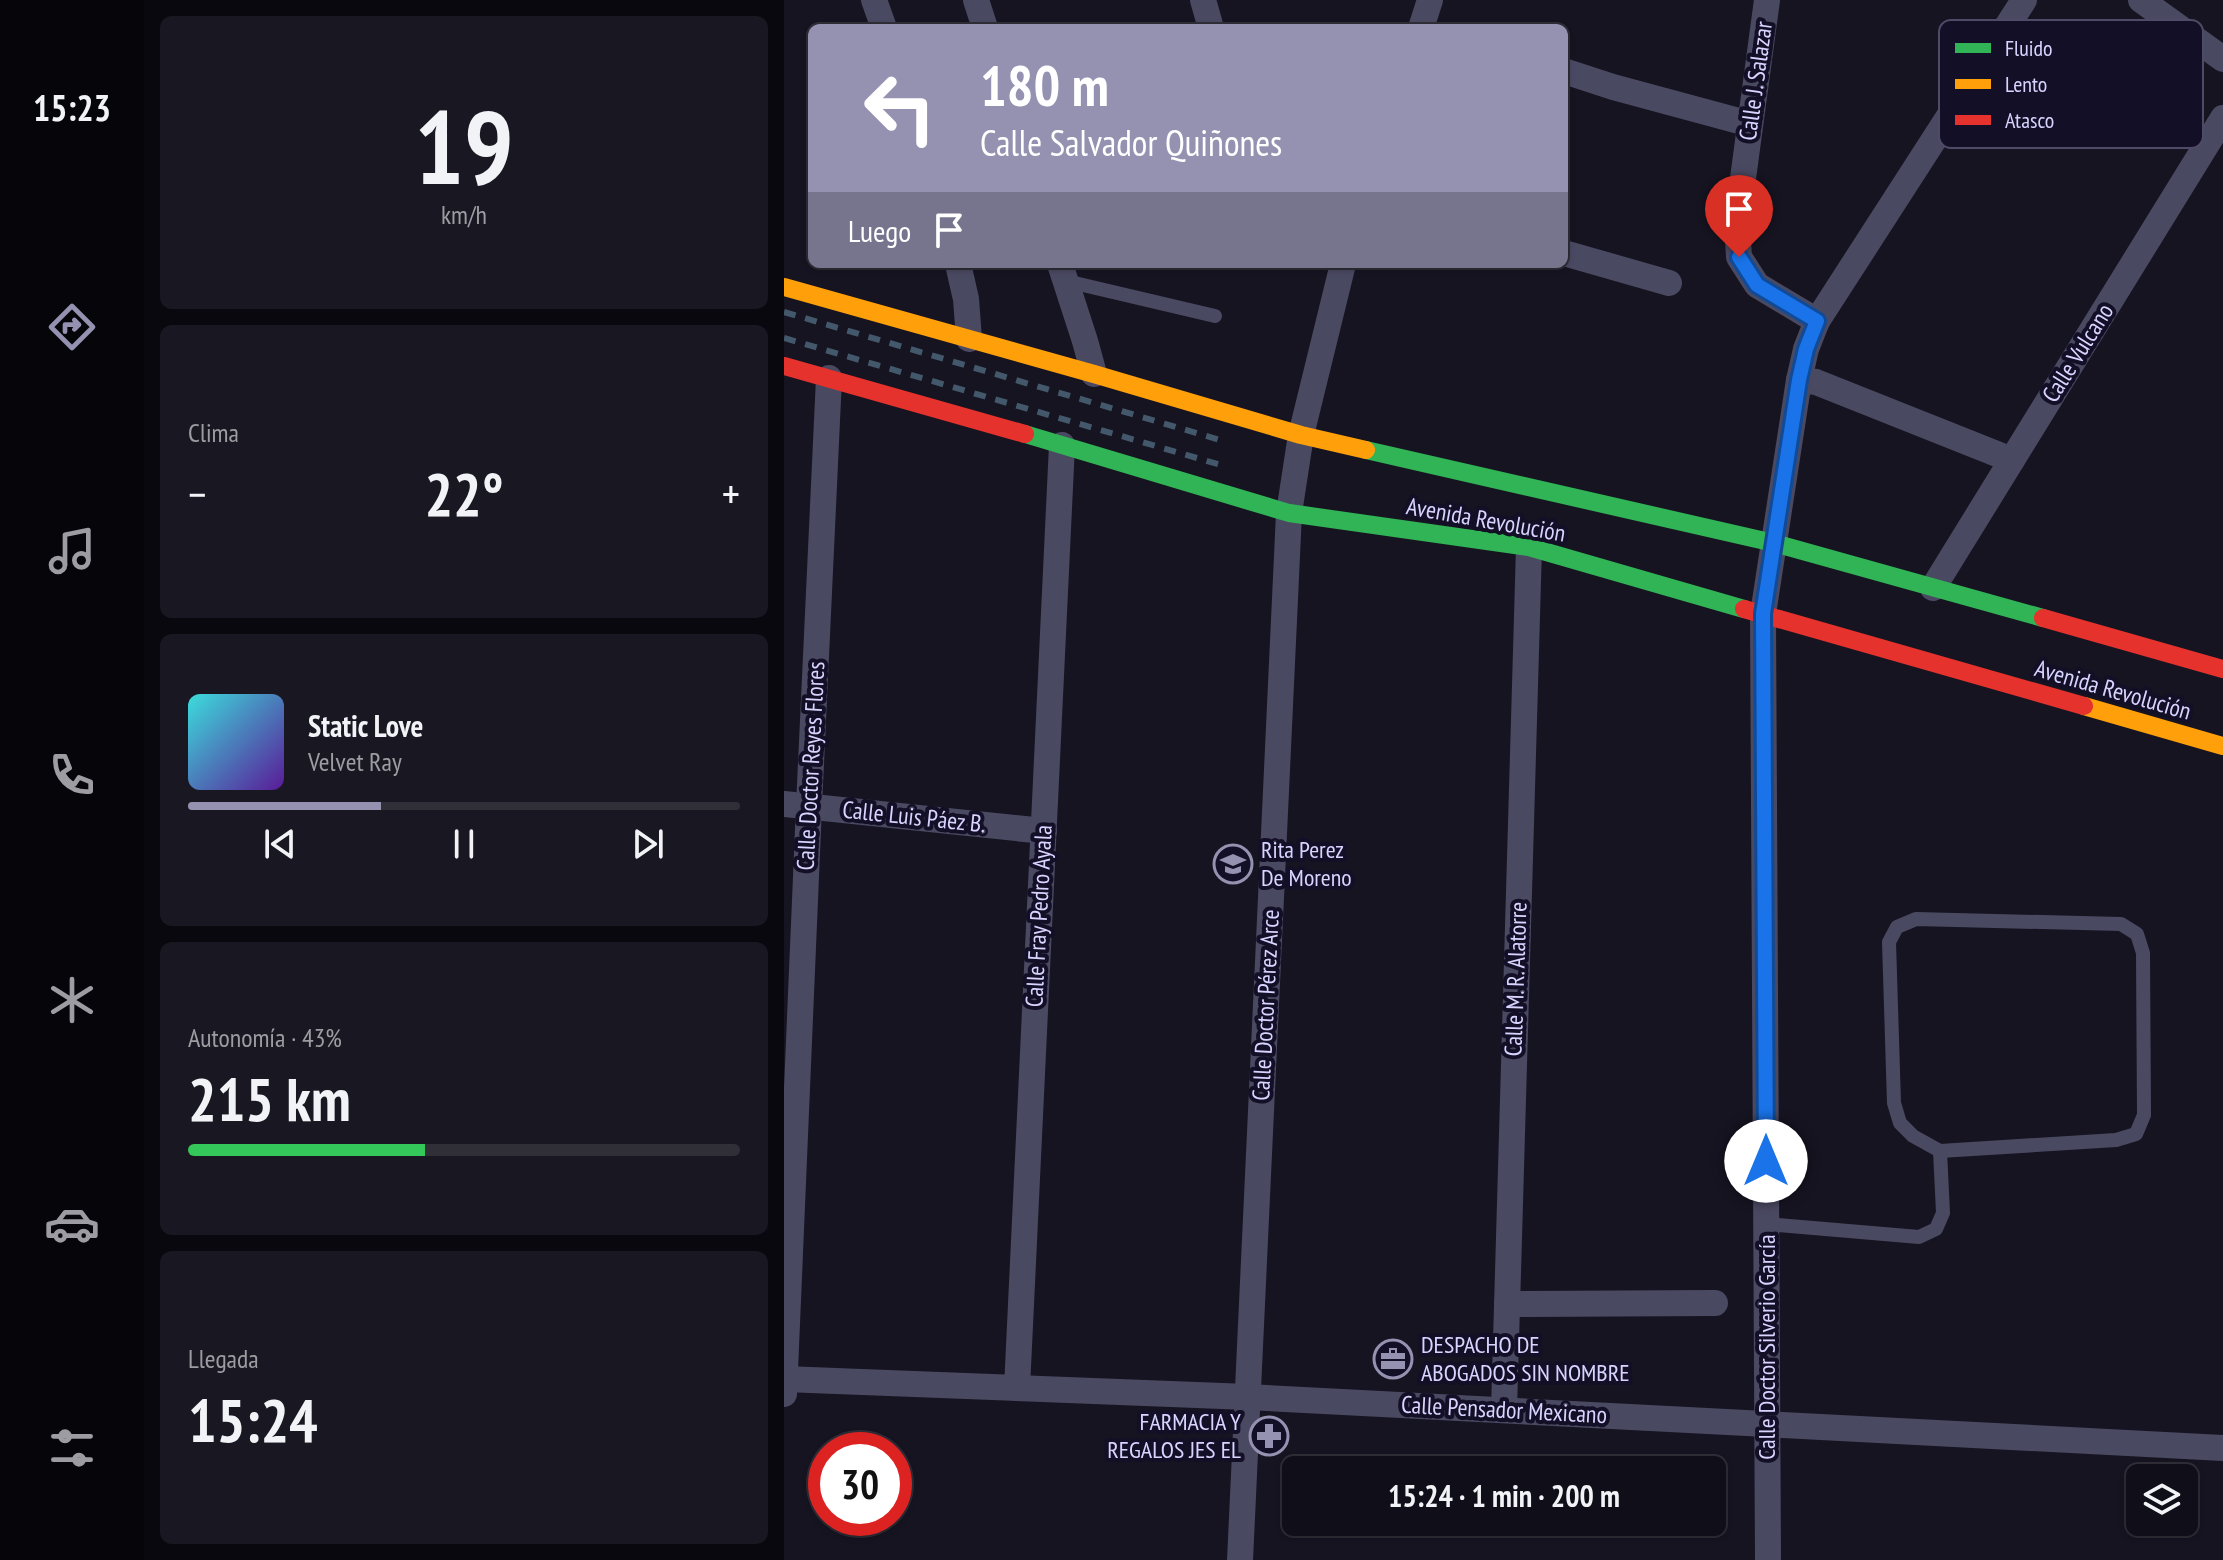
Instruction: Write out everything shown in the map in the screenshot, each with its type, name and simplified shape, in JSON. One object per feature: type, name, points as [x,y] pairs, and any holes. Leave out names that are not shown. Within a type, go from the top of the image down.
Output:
[{"type":"main road","name":"Avenida Revolución","points":[[784,287],[1301,435],[1774,543],[1933,588],[2218,659]]},
{"type":"main road","name":"Avenida Revolución","points":[[784,366],[1289,513],[1529,547],[2223,746]]},
{"type":"street","points":[[874,0],[883,24]]},
{"type":"street","points":[[976,0],[984,24]]},
{"type":"street","points":[[1203,0],[1210,24]]},
{"type":"street","name":"Calle J. Salazar","points":[[1767,0],[1737,223],[1739,257],[1757,285],[1817,321]]},
{"type":"street","name":"Calle Doctor Silverio García","points":[[2011,20],[2024,0]]},
{"type":"street","points":[[2141,0],[2169,20]]},
{"type":"street","points":[[2203,45],[2223,59]]},
{"type":"street","points":[[1568,72],[1750,124]]},
{"type":"street","name":"Calle Vulcano","points":[[1933,588],[2223,118]]},
{"type":"street","name":"Calle Doctor Silverio García","points":[[1768,1560],[1763,614],[1806,349],[1817,321],[1939,132]]},
{"type":"street","points":[[1568,254],[1669,283]]},
{"type":"street","points":[[959,268],[966,299],[969,339]]},
{"type":"street","name":"Calle Doctor Pérez Arce","points":[[1240,1560],[1289,513],[1301,435],[1342,268]]},
{"type":"street","points":[[1063,273],[1094,374]]},
{"type":"street","name":"Calle Doctor Reyes Flores","points":[[784,1394],[796,805],[829,378]]},
{"type":"street","points":[[1799,380],[1816,382],[2012,460]]},
{"type":"street","name":"Calle Fray Pedro Ayala","points":[[1017,1388],[1062,445]]},
{"type":"street","name":"Calle M. R. Alatorre","points":[[1504,1410],[1529,547]]},
{"type":"street","name":"Calle Luis Páez B.","points":[[796,805],[1044,831]]},
{"type":"street","points":[[1507,1304],[1715,1303]]},
{"type":"street","name":"Calle Pensador Mexicano","points":[[784,1379],[1248,1397],[2223,1448]]},
{"type":"lane","points":[[1063,273],[1215,316]]},
{"type":"lane","points":[[1916,919],[2121,924],[2137,934],[2143,953],[2144,1115],[2136,1134],[2116,1140],[1940,1151],[1906,1130],[1900,1123],[1894,1103],[1889,942],[1897,927],[1916,919]]},
{"type":"lane","points":[[1767,1224],[1919,1237],[1936,1229],[1943,1213],[1940,1151]]},
{"type":"railway","points":[[784,312],[1227,442]]},
{"type":"railway","points":[[784,338],[1221,465]]},
{"type":"traffic: fast","points":[[1025,434],[1289,513],[1529,547],[1744,609]]},
{"type":"traffic: fast","points":[[1366,450],[1774,543],[2043,618]]},
{"type":"traffic: slow","points":[[784,287],[1301,435],[1366,450]]},
{"type":"traffic: slow","points":[[2084,706],[2223,746]]},
{"type":"traffic: jam","points":[[784,366],[1025,434]]},
{"type":"traffic: jam","points":[[1744,609],[2084,706]]},
{"type":"traffic: jam","points":[[2043,618],[2223,669]]},
{"type":"place","name":"Rita Perez De Moreno","points":[[1233,864]]},
{"type":"place","name":"DESPACHO DE ABOGADOS SIN NOMBRE","points":[[1393,1359]]},
{"type":"place","name":"FARMACIA Y REGALOS JES EL","points":[[1269,1436]]},
{"type":"route","points":[[1739,257],[1757,285],[1817,321],[1799,380],[1763,614],[1766,1161]]}]
